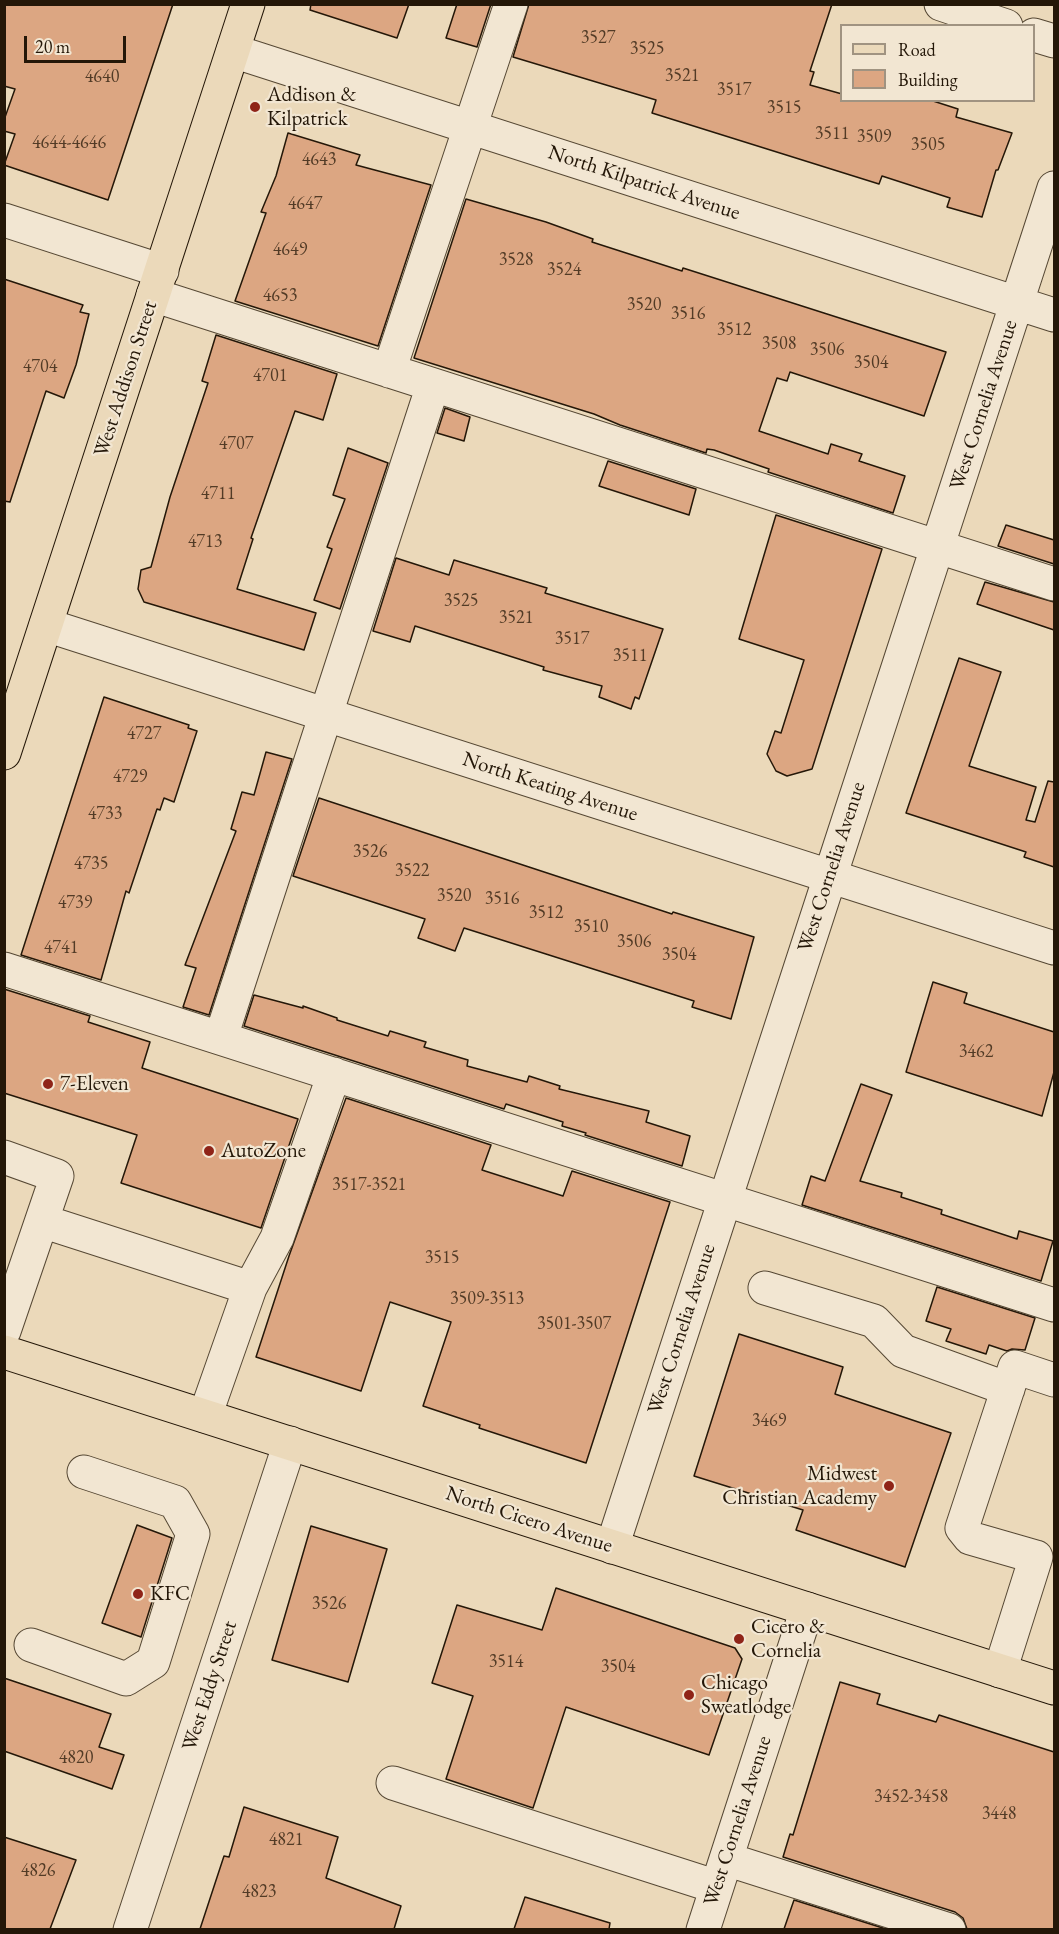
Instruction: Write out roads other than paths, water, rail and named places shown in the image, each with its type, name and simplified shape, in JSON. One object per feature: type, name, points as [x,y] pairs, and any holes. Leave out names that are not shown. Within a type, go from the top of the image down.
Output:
[{"type":"main road","name":"West Addison Street","points":[[4,753],[248,4]]},
{"type":"main road","name":"North Cicero Avenue","points":[[4,1352],[1054,1688]]},
{"type":"street","points":[[388,371],[511,4]]},
{"type":"street","points":[[941,4],[1000,24]]},
{"type":"street","points":[[1035,35],[1054,41]]},
{"type":"street","name":"North Kilpatrick Avenue","points":[[233,51],[1054,315]]},
{"type":"street","name":"West Cornelia Avenue","points":[[612,1547],[1054,188]]},
{"type":"street","points":[[4,220],[157,283],[388,371],[1054,584]]},
{"type":"street","points":[[221,1037],[433,385]]},
{"type":"street","name":"North Keating Avenue","points":[[46,625],[1054,948]]},
{"type":"street","points":[[4,969],[1054,1305]]},
{"type":"street","points":[[205,1416],[250,1288],[277,1238],[334,1074]]},
{"type":"street","points":[[4,1157],[57,1176],[42,1221],[16,1257],[4,1331]]},
{"type":"street","points":[[42,1221],[250,1288]]},
{"type":"street","points":[[765,1287],[874,1321],[903,1351],[1008,1389]]},
{"type":"street","points":[[1000,1671],[1036,1557],[970,1538],[962,1528],[1016,1367],[1054,1380]]},
{"type":"street","name":"West Eddy Street","points":[[130,1929],[290,1443]]},
{"type":"street","points":[[31,1645],[126,1679],[153,1662],[193,1534],[175,1502],[84,1472]]},
{"type":"street","name":"West Cornelia Avenue","points":[[703,1929],[807,1609]]},
{"type":"street","points":[[393,1783],[722,1873],[949,1929]]},
{"type":"place","name":"Addison & Kilpatrick","points":[[255,107]]},
{"type":"place","name":"7-Eleven","points":[[48,1084]]},
{"type":"place","name":"AutoZone","points":[[209,1151]]},
{"type":"place","name":"Midwest Christian Academy","points":[[889,1486]]},
{"type":"place","name":"KFC","points":[[138,1594]]},
{"type":"place","name":"Cicero & Cornelia","points":[[739,1639]]},
{"type":"place","name":"Chicago Sweatlodge","points":[[689,1695]]}]
